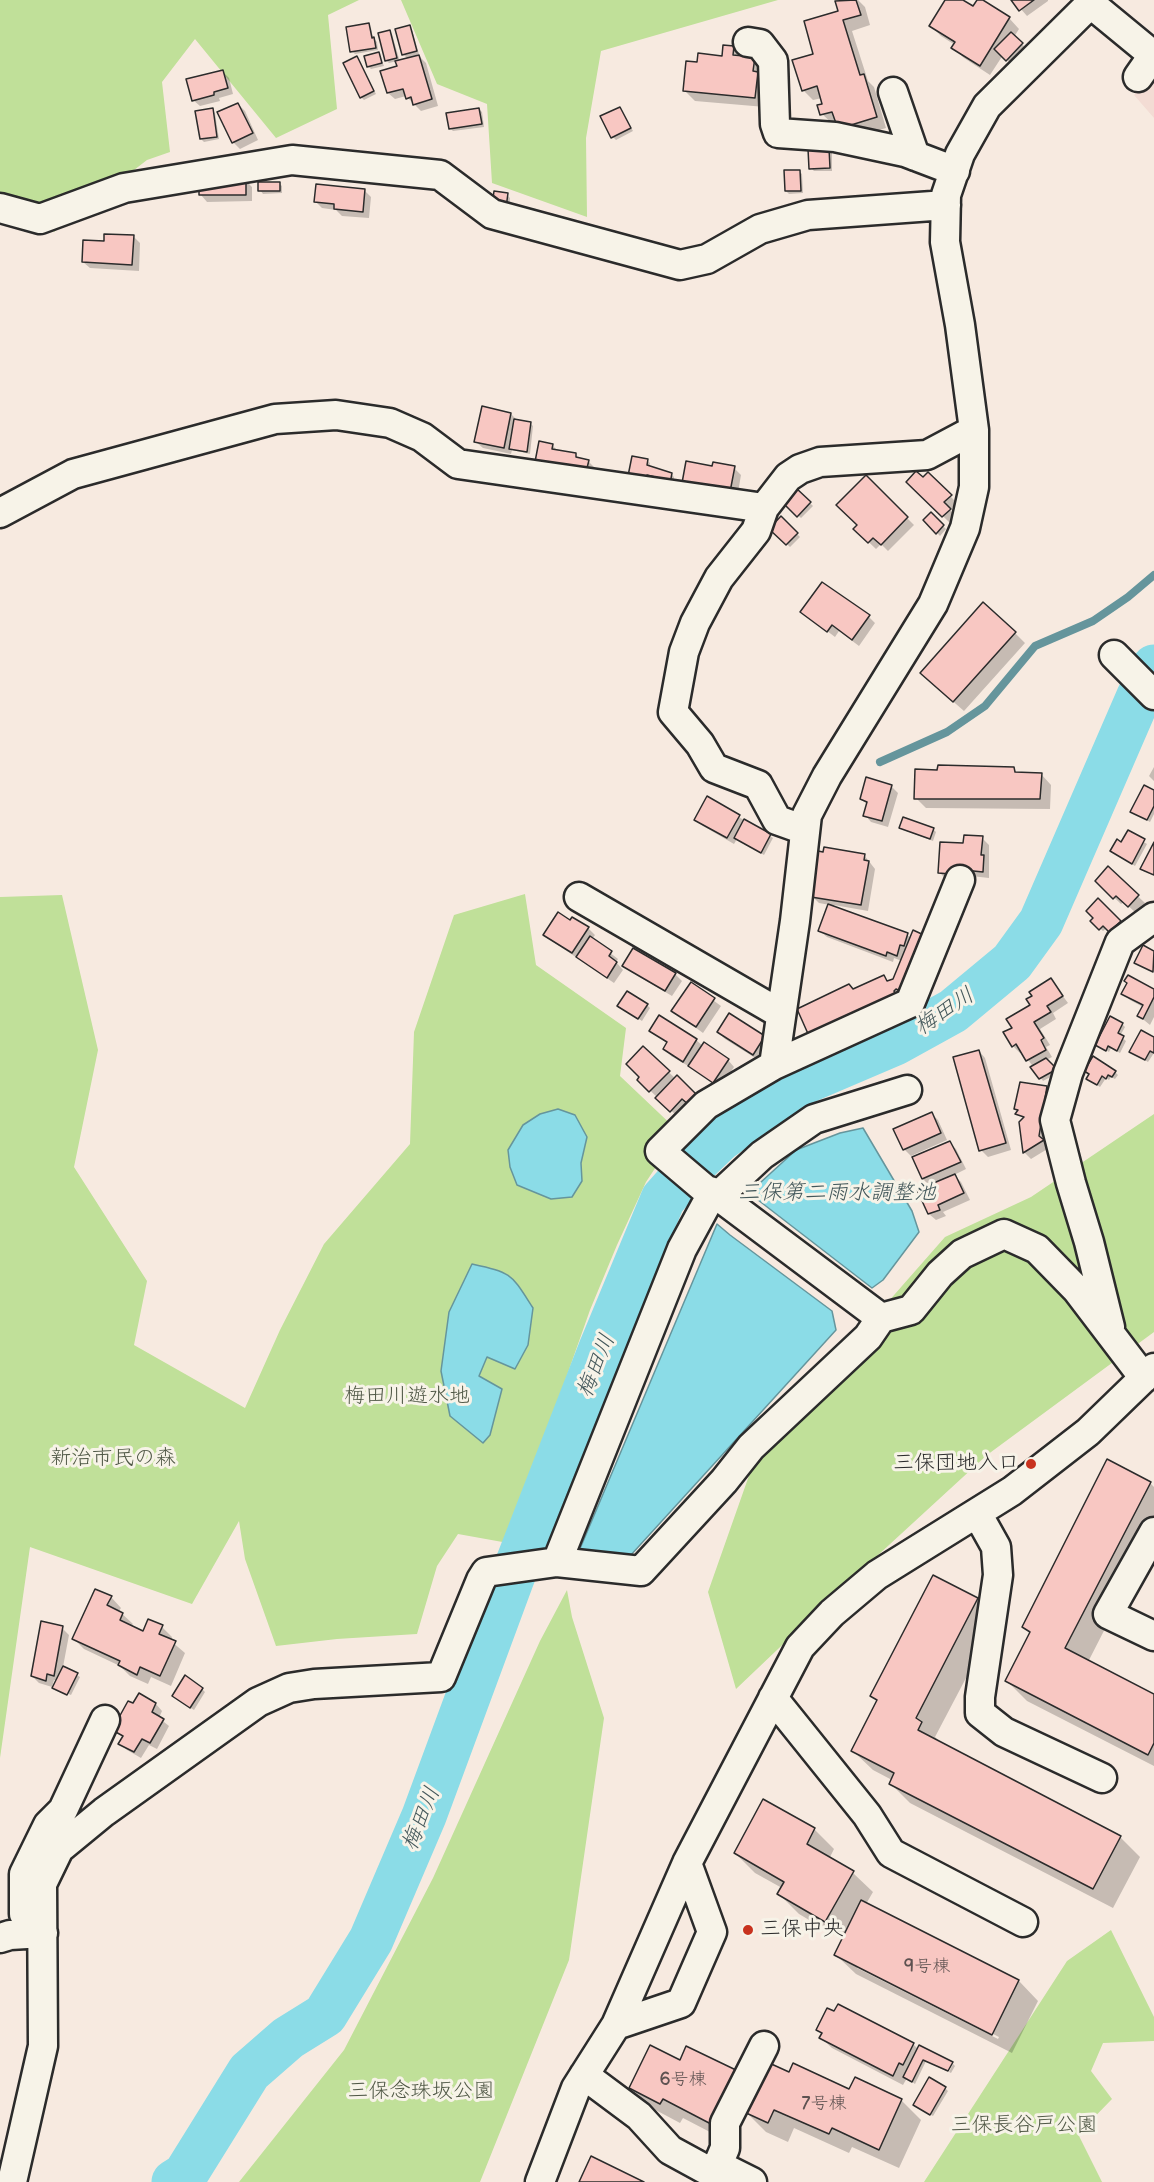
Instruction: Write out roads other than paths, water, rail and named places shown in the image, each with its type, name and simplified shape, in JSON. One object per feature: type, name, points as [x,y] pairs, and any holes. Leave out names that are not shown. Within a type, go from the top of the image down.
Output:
[{"type":"street","points":[[774,1065],[795,921],[807,815],[827,776],[933,604],[965,528],[974,487],[974,430],[960,325],[945,242],[946,195],[960,154],[987,106],[1092,2],[1149,62]]},
{"type":"street","points":[[748,42],[759,44],[773,61],[777,133],[835,136],[915,156],[955,171]]},
{"type":"street","points":[[893,92],[915,156]]},
{"type":"street","points":[[0,208],[40,219],[124,188],[292,160],[440,176],[492,214],[680,265],[707,259],[760,229],[808,215],[946,206]]},
{"type":"street","points":[[0,513],[73,474],[275,419],[336,415],[390,423],[422,438],[458,464],[764,508]]},
{"type":"street","points":[[805,830],[777,820],[758,785],[714,768],[700,744],[673,712],[684,652],[695,623],[719,578],[756,531],[764,508],[788,477],[800,469],[820,462],[927,455],[974,430]]},
{"type":"street","points":[[1118,658],[1154,695]]},
{"type":"street","points":[[882,1318],[712,1193],[660,1151],[706,1105],[774,1065],[910,1003],[960,880]]},
{"type":"street","points":[[579,897],[781,1014]]},
{"type":"street","points":[[1113,1337],[1055,1120],[1068,1073],[1120,942],[1154,917]]},
{"type":"street","points":[[555,1562],[682,1249],[712,1193],[814,1119],[907,1090]]},
{"type":"street","points":[[22,1935],[42,1884],[59,1850],[104,1812],[258,1702],[289,1688],[314,1684],[441,1677],[486,1572],[555,1562],[641,1571],[724,1481],[751,1447],[868,1337],[882,1318],[911,1310],[940,1274],[962,1254],[1004,1234],[1037,1250],[1077,1290],[1113,1337],[1149,1373],[1088,1432],[1012,1491],[877,1575],[832,1613],[800,1647],[687,1863],[616,2025],[576,2088],[540,2182]]},
{"type":"street","points":[[977,1513],[996,1546],[998,1575],[980,1697],[980,1713],[1004,1732],[1102,1778]]},
{"type":"street","points":[[1154,1532],[1108,1614],[1154,1636]]},
{"type":"street","points":[[773,1698],[867,1815],[891,1853],[1023,1922]]},
{"type":"street","points":[[12,2182],[43,2046],[22,1935],[24,1874],[48,1825],[63,1810],[105,1720]]},
{"type":"street","points":[[616,2025],[681,2003],[712,1932],[687,1863]]},
{"type":"street","points":[[714,2174],[725,2148],[725,2123],[764,2046]]},
{"type":"street","points":[[584,2076],[639,2116],[670,2150],[714,2174],[730,2171],[752,2182]]},
{"type":"water","points":[[558,1109],[575,1115],[587,1137],[581,1163],[582,1181],[572,1197],[551,1199],[517,1185],[510,1167],[508,1150],[523,1125],[540,1114]]},
{"type":"water","name":"三保第二雨水調整池","points":[[863,1128],[912,1211],[919,1232],[883,1280],[872,1288],[749,1193],[796,1150],[840,1133]]},
{"type":"water","points":[[717,1224],[832,1311],[836,1330],[630,1556],[579,1551]]},
{"type":"water","points":[[472,1264],[496,1270],[510,1277],[533,1308],[528,1345],[515,1369],[487,1357],[479,1376],[502,1389],[490,1435],[483,1443],[450,1416],[441,1371],[449,1312]]},
{"type":"waterway","points":[[880,762],[947,732],[985,706],[1035,646],[1093,621],[1128,597],[1154,575]]},
{"type":"waterway","name":"梅田川","points":[[174,2182],[185,2175],[249,2072],[288,2038],[325,2015],[371,1940],[424,1816],[512,1578],[602,1346],[663,1199],[720,1139],[799,1084],[895,1043],[953,1011],[1012,962],[1041,922],[1139,696],[1154,667]]},
{"type":"place","name":"三保団地入口","points":[[1031,1464]]},
{"type":"place","name":"三保中央","points":[[748,1930]]},
{"type":"park label","name":"梅田川遊水地","points":[[407,1397]]},
{"type":"park label","name":"新治市民の森","points":[[113,1459]]},
{"type":"park label","name":"三保念珠坂公園","points":[[421,2092]]},
{"type":"park label","name":"三保長谷戸公園","points":[[1024,2126]]}]
